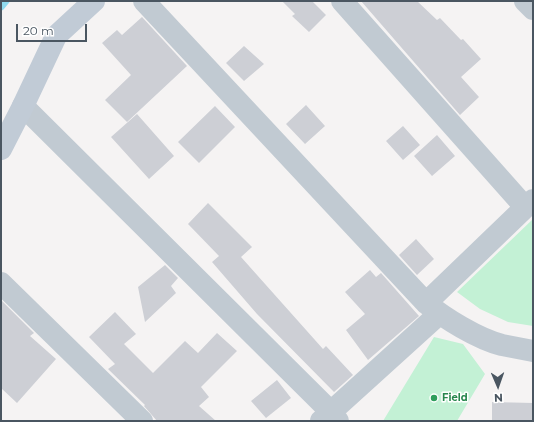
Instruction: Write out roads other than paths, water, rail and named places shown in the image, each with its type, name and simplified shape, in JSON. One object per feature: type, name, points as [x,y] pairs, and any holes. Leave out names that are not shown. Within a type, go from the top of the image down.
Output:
[{"type":"street","points":[[1,149],[56,36],[94,1]]},
{"type":"street","points":[[144,1],[432,308],[478,335],[501,344],[533,351]]},
{"type":"street","points":[[23,106],[330,418],[529,204],[342,1]]},
{"type":"street","points":[[525,1],[533,9]]},
{"type":"street","points":[[1,283],[142,421]]},
{"type":"waterway","points":[[1,7],[6,1]]},
{"type":"place","name":"Field","points":[[434,398]]}]
